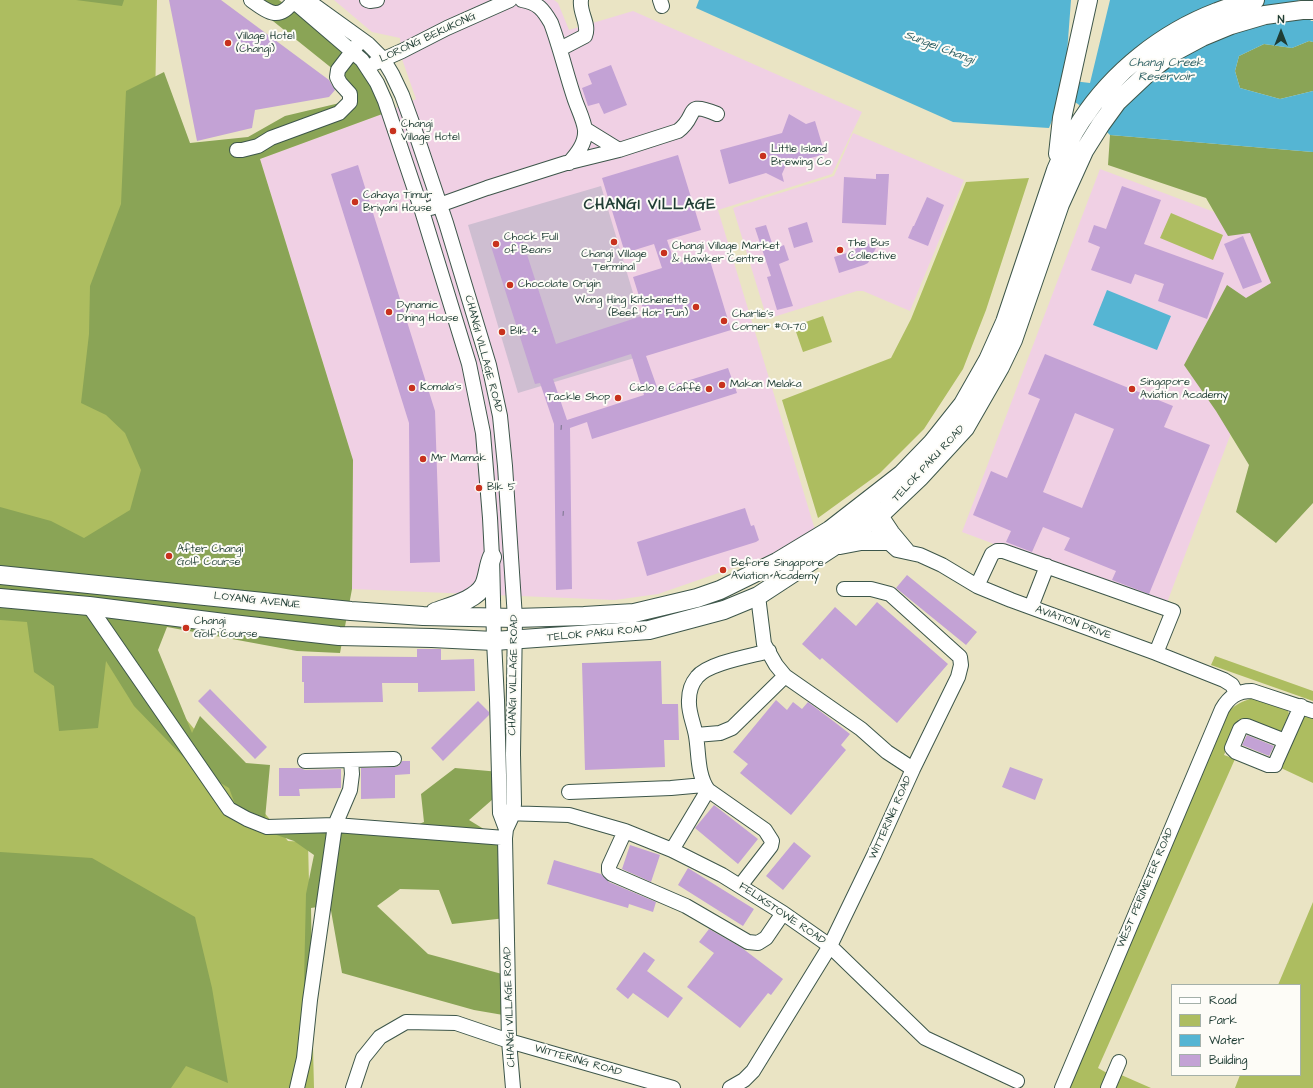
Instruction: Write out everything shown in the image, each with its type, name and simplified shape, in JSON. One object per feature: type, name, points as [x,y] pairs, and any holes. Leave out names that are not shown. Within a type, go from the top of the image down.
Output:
[{"type":"main road","points":[[1056,170],[1062,118],[1088,0]]},
{"type":"main road","name":"TELOK PAKU ROAD","points":[[515,618],[634,613],[697,598],[720,590],[777,562],[830,530],[902,474],[932,444],[962,404],[988,360],[1005,322],[1056,170],[1066,147],[1080,122],[1095,100],[1125,68],[1164,38],[1218,11],[1255,0]]},
{"type":"main road","name":"TELOK PAKU ROAD","points":[[515,641],[649,630],[724,610],[758,596],[875,518],[920,477],[965,428],[997,373],[1013,340],[1060,204],[1084,151],[1117,102],[1152,69],[1174,52],[1202,37],[1231,25],[1265,15],[1313,10]]},
{"type":"main road","points":[[836,545],[860,541],[887,542]]},
{"type":"main road","points":[[423,616],[462,602],[474,595],[484,585],[492,557]]},
{"type":"main road","name":"LOYANG AVENUE","points":[[0,575],[338,610],[423,616],[515,618]]},
{"type":"main road","points":[[0,598],[89,606],[338,636],[515,641]]},
{"type":"street","points":[[251,0],[264,9],[278,14],[281,13],[293,0]]},
{"type":"street","name":"CHANGI VILLAGE ROAD","points":[[293,0],[362,60],[367,66],[385,101],[422,211],[466,351],[477,400],[484,445],[492,557],[497,700],[506,814],[509,1041],[514,1088]]},
{"type":"street","name":"CHANGI VILLAGE ROAD","points":[[307,0],[362,39],[383,59],[392,74],[402,95],[440,206],[489,365],[500,416],[506,466],[515,618],[513,754],[506,814]]},
{"type":"street","points":[[367,0],[376,0]]},
{"type":"street","name":"LORONG BEKUKONG","points":[[367,66],[510,0]]},
{"type":"street","points":[[522,0],[547,6],[574,98],[585,129],[584,139],[578,152],[569,163]]},
{"type":"street","points":[[560,49],[585,36],[587,31],[580,9],[581,0]]},
{"type":"street","points":[[237,150],[258,146],[271,138],[338,113],[350,102],[350,94],[340,83],[337,76],[338,70],[362,39]]},
{"type":"street","points":[[422,211],[440,206],[487,188],[566,163],[618,150],[678,131],[685,126],[694,109],[697,108],[717,114]]},
{"type":"street","points":[[585,129],[618,150]]},
{"type":"street","name":"AVIATION DRIVE","points":[[866,502],[887,542],[897,550],[920,555],[977,586],[1011,600],[1156,653],[1224,680],[1232,685],[1236,693]]},
{"type":"street","name":"AVIATION DRIVE","points":[[875,518],[892,532],[908,552]]},
{"type":"street","points":[[977,586],[992,554],[1003,551],[1173,611],[1156,653]]},
{"type":"street","points":[[1031,607],[1047,566]]},
{"type":"street","name":"WITTERING ROAD","points":[[730,1088],[744,1080],[753,1070],[830,946],[958,677],[961,665],[960,657],[890,594],[871,590],[844,590]]},
{"type":"street","points":[[758,596],[764,644],[776,665],[785,676],[860,729],[887,752],[913,769]]},
{"type":"street","points":[[89,606],[229,809],[247,819],[267,827],[335,825],[506,834]]},
{"type":"street","points":[[740,886],[771,846],[772,841],[766,830],[706,787],[701,771],[689,701],[691,688],[697,676],[710,667],[769,651]]},
{"type":"street","points":[[696,735],[720,732],[732,728],[785,676]]},
{"type":"street","points":[[1236,693],[1252,691],[1307,708],[1285,741]]},
{"type":"street","name":"WEST PERIMETER ROAD","points":[[1062,1088],[1222,709],[1226,702],[1236,693]]},
{"type":"street","points":[[305,761],[394,759]]},
{"type":"street","points":[[297,1088],[304,1058],[310,1000],[335,825],[350,790],[352,774],[351,760]]},
{"type":"street","points":[[569,792],[706,787]]},
{"type":"street","points":[[672,850],[706,787]]},
{"type":"street","name":"FELIXSTOWE ROAD","points":[[506,814],[569,815],[626,831],[672,850],[740,886],[784,913],[830,946],[925,1038],[1017,1081]]},
{"type":"street","points":[[626,831],[609,866],[609,871],[612,874],[686,906],[748,942],[758,943],[766,938],[784,913]]},
{"type":"street","name":"WITTERING ROAD","points":[[352,1088],[363,1058],[380,1037],[406,1022],[456,1023],[509,1041],[673,1088]]},
{"type":"street","points":[[1108,1088],[1119,1062]]},
{"type":"shaded area","name":"CHANGI VILLAGE","points":[[334,0],[554,0],[558,3],[569,30],[633,11],[862,112],[832,174],[718,210],[816,533],[782,551],[658,594],[615,600],[352,589],[353,460],[260,159],[385,113],[416,99],[402,59],[400,38],[372,32]]},
{"type":"shaded area","name":"The Bus Collective","points":[[853,133],[964,180],[910,311],[863,291],[857,291],[767,319],[733,208],[834,176]]},
{"type":"shaded area","name":"Singapore Aviation Academy","points":[[1100,169],[1302,245],[1165,608],[962,532]]},
{"type":"shaded area","points":[[601,186],[651,353],[518,393],[468,225]]},
{"type":"green space","points":[[0,0],[157,0],[144,669],[288,841],[308,842],[314,1088],[0,1088]]},
{"type":"green space","points":[[76,0],[124,0],[122,6]]},
{"type":"green space","points":[[245,0],[279,0],[353,56],[369,73],[385,113],[260,159],[353,460],[352,589],[340,653],[297,651],[167,627],[158,650],[192,733],[200,716],[246,763],[270,765],[265,819],[302,828],[402,831],[424,822],[421,794],[455,768],[500,772],[501,792],[469,820],[505,842],[506,918],[452,924],[439,890],[400,889],[377,906],[428,954],[502,974],[509,1016],[474,1010],[342,973],[330,905],[311,908],[313,1025],[303,1026],[306,894],[314,855],[294,841],[242,823],[229,788],[191,765],[134,706],[106,661],[98,728],[59,731],[54,686],[34,672],[27,622],[0,620],[0,507],[51,521],[84,538],[130,510],[141,470],[125,433],[106,415],[81,403],[89,334],[90,286],[121,204],[126,91],[164,72],[190,143],[248,137],[285,116],[348,101],[349,82]]},
{"type":"green space","points":[[1309,41],[1313,42],[1313,91],[1280,99],[1240,88],[1235,71],[1239,56],[1264,44],[1292,48]]},
{"type":"green space","points":[[1110,135],[1313,152],[1313,503],[1276,543],[1236,512],[1249,465],[1216,411],[1184,365],[1227,285],[1246,298],[1271,283],[1250,233],[1228,236],[1206,198],[1108,165]]},
{"type":"green space","points":[[1029,178],[986,310],[963,369],[924,429],[880,473],[818,518],[782,400],[891,358],[911,319],[966,182]]},
{"type":"green space","points":[[1171,213],[1223,235],[1213,260],[1160,238]]},
{"type":"green space","points":[[823,316],[832,342],[803,352],[794,326]]},
{"type":"green space","points":[[1215,656],[1313,691],[1313,701],[1211,665]]},
{"type":"green space","points":[[1259,699],[1287,708],[1289,714],[1280,735],[1239,719],[1224,755],[1235,759],[1098,1068],[1107,1073],[1101,1088],[1068,1088],[1227,714],[1243,701]]},
{"type":"green space","points":[[1307,715],[1313,717],[1313,783],[1281,768],[1302,718]]},
{"type":"green space","points":[[0,852],[92,858],[195,917],[212,988],[228,1083],[186,1066],[171,1088],[0,1088]]},
{"type":"green space","points":[[1313,902],[1313,1088],[1235,1088],[1240,1076],[1301,1076],[1301,984],[1278,984]]},
{"type":"green space","points":[[1119,1074],[1151,1088],[1113,1088]]},
{"type":"water","points":[[699,0],[1071,0],[1065,80],[1090,83],[1110,0],[1298,0],[1311,21],[1313,21],[1313,42],[1309,41],[1292,48],[1264,44],[1239,56],[1235,71],[1240,88],[1280,99],[1313,91],[1313,152],[1110,135],[1078,104],[1062,95],[1049,128],[953,122],[696,8]]},
{"type":"water","points":[[1107,290],[1171,316],[1157,350],[1093,325]]},
{"type":"building","name":"Village Hotel (Changi)","points":[[169,0],[221,0],[329,80],[335,90],[329,97],[255,110],[252,128],[197,141]]},
{"type":"building","points":[[611,65],[627,105],[604,114],[599,103],[588,106],[582,88],[592,84],[588,74]]},
{"type":"building","points":[[789,114],[806,124],[815,121],[825,154],[786,165],[782,174],[784,182],[766,173],[729,184],[720,150],[782,133]]},
{"type":"building","points":[[678,155],[701,230],[667,240],[675,264],[708,254],[731,330],[646,356],[658,390],[728,368],[737,393],[592,439],[587,422],[570,428],[572,589],[556,590],[554,424],[540,383],[535,384],[490,243],[520,233],[556,344],[645,315],[633,277],[662,268],[654,244],[625,253],[602,178]],"holes":[[[631,354],[644,395],[567,420],[553,379]]]},
{"type":"building","points":[[358,165],[435,411],[440,562],[410,563],[409,423],[331,174]]},
{"type":"building","points":[[876,174],[889,174],[886,225],[842,223],[844,177],[876,179]]},
{"type":"building","points":[[1122,186],[1161,200],[1144,244],[1224,273],[1207,319],[1158,301],[1164,284],[1135,274],[1131,284],[1091,270],[1100,247],[1088,242],[1094,225],[1106,229]]},
{"type":"building","points":[[927,197],[944,205],[928,246],[908,238]]},
{"type":"building","points":[[807,222],[813,242],[794,248],[788,228]]},
{"type":"building","points":[[766,225],[774,249],[784,245],[789,260],[779,264],[793,306],[777,310],[767,277],[771,276],[755,228]]},
{"type":"building","points":[[1243,236],[1262,282],[1243,289],[1224,244]]},
{"type":"building","points":[[862,240],[876,248],[868,263],[839,273],[834,257],[853,251],[858,247]]},
{"type":"building","points":[[1045,354],[1173,406],[1164,427],[1210,445],[1149,594],[1112,580],[1116,571],[1064,550],[1070,538],[1043,527],[1032,552],[1006,542],[1011,531],[973,515],[991,471],[1007,478],[1040,399],[1028,394]],"holes":[[[1075,413],[1114,429],[1082,508],[1043,492]]]},
{"type":"building","points":[[745,508],[751,526],[754,525],[759,540],[647,576],[637,542]]},
{"type":"building","points":[[907,575],[977,632],[966,645],[896,588]]},
{"type":"building","points":[[877,602],[948,664],[897,723],[822,658],[820,660],[802,644],[835,607],[856,626]]},
{"type":"building","points":[[417,649],[441,649],[441,660],[474,659],[475,691],[418,692],[418,683],[382,683],[383,702],[304,703],[302,656],[417,657]]},
{"type":"building","points":[[661,661],[662,704],[678,704],[679,740],[664,740],[665,767],[585,770],[582,663]]},
{"type":"building","points":[[210,689],[267,747],[255,759],[198,701]]},
{"type":"building","points":[[776,700],[787,710],[793,702],[802,709],[808,702],[850,734],[841,745],[846,750],[791,815],[740,773],[748,764],[733,752]]},
{"type":"building","points":[[478,701],[489,712],[489,715],[443,761],[431,748]]},
{"type":"building","points":[[1247,735],[1274,746],[1269,756],[1242,745]]},
{"type":"building","points":[[402,761],[410,761],[410,774],[395,775],[395,798],[361,799],[361,768],[395,767],[399,766]]},
{"type":"building","points":[[1010,767],[1043,779],[1035,800],[1002,787]]},
{"type":"building","points":[[279,768],[300,768],[305,770],[341,769],[341,788],[299,789],[300,796],[279,796]]},
{"type":"building","points":[[714,805],[758,839],[738,864],[695,828]]},
{"type":"building","points":[[794,842],[811,856],[783,890],[766,876]]},
{"type":"building","points":[[630,845],[660,855],[651,882],[622,869]]},
{"type":"building","points":[[554,860],[601,874],[609,882],[656,902],[653,912],[629,904],[628,908],[547,884]]},
{"type":"building","points":[[688,868],[754,909],[743,926],[678,885]]},
{"type":"building","points":[[709,929],[742,948],[783,979],[771,995],[768,993],[740,1028],[687,987],[714,953],[699,942]]},
{"type":"building","points":[[644,952],[655,960],[647,971],[683,998],[668,1018],[633,993],[628,999],[616,989]]},
{"type":"place","name":"Village Hotel (Changi)","points":[[228,43]]},
{"type":"place","name":"Changi Village Hotel","points":[[393,131]]},
{"type":"place","name":"Little Island Brewing Co","points":[[763,156]]},
{"type":"place","name":"Cahaya Timur Briyani House","points":[[355,202]]},
{"type":"place","name":"Changi Village Terminal","points":[[614,242]]},
{"type":"place","name":"Chock Full of Beans","points":[[496,244]]},
{"type":"place","name":"The Bus Collective","points":[[840,250]]},
{"type":"place","name":"Changi Village Market & Hawker Centre","points":[[664,253]]},
{"type":"place","name":"Chocolate Origin","points":[[510,285]]},
{"type":"place","name":"Wong Hing Kitchenette (Beef Hor Fun)","points":[[696,307]]},
{"type":"place","name":"Dynamic Dining House","points":[[389,312]]},
{"type":"place","name":"Charlie's Corner #01-70","points":[[724,321]]},
{"type":"place","name":"Blk 4","points":[[502,332]]},
{"type":"place","name":"Makan Melaka","points":[[722,385]]},
{"type":"place","name":"Komala's","points":[[412,388]]},
{"type":"place","name":"Ciclo e Caffé","points":[[709,389]]},
{"type":"place","name":"Singapore Aviation Academy","points":[[1132,389]]},
{"type":"place","name":"Tackle Shop","points":[[618,398]]},
{"type":"place","name":"Mr Mamak","points":[[423,459]]},
{"type":"place","name":"Blk 5","points":[[479,488]]},
{"type":"place","name":"After Changi Golf Course","points":[[169,556]]},
{"type":"place","name":"Before Singapore Aviation Academy","points":[[723,570]]},
{"type":"place","name":"Changi Golf Course","points":[[186,628]]},
{"type":"district","name":"CHANGI VILLAGE","points":[[650,206]]},
{"type":"water label","name":"Sungei Changi","points":[[939,48]]},
{"type":"water label","name":"Changi Creek Reservoir","points":[[1166,70]]}]
